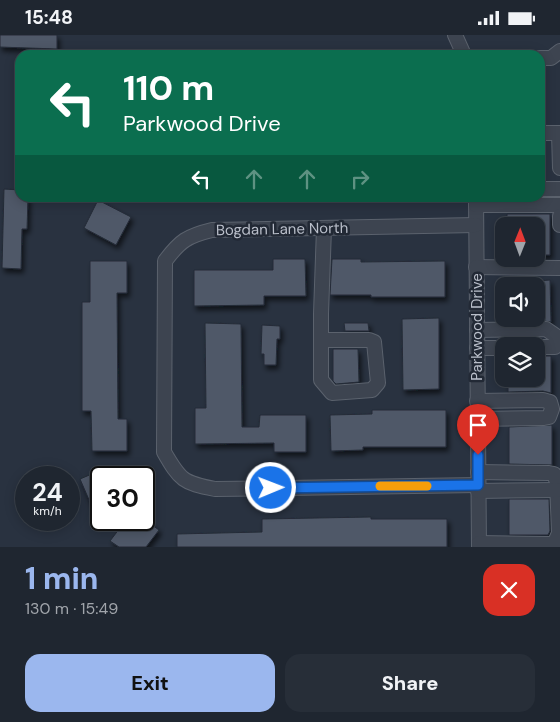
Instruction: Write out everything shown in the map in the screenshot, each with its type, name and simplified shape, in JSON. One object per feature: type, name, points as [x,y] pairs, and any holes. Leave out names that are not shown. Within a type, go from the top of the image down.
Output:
[{"type":"street","points":[[455,35],[462,50]]},
{"type":"street","points":[[545,58],[551,58],[560,51]]},
{"type":"street","points":[[545,133],[560,133],[560,168]]},
{"type":"street","points":[[545,189],[560,189]]},
{"type":"street","name":"Parkwood Drive","points":[[476,202],[479,545]]},
{"type":"street","points":[[497,202],[560,205]]},
{"type":"street","points":[[560,216],[560,225]]},
{"type":"street","name":"Bogdan Lane North","points":[[476,225],[212,230],[192,235],[177,246],[165,261],[164,452],[176,473],[192,485],[215,489],[478,483],[557,490],[558,533],[555,542],[550,544],[479,545]]},
{"type":"street","points":[[321,339],[369,340],[374,342],[378,383],[376,387],[372,390],[332,393],[321,380],[321,339],[324,228]]},
{"type":"street","points":[[476,267],[560,268]]},
{"type":"street","points":[[477,330],[546,329],[556,336],[558,343],[555,347],[545,347]]},
{"type":"street","points":[[477,348],[495,348]]},
{"type":"street","points":[[477,401],[544,400],[550,402],[552,409],[549,417],[544,419],[478,419]]},
{"type":"building","points":[[0,35],[57,35],[57,49],[0,47]]},
{"type":"building","points":[[4,189],[15,190],[15,202],[28,202],[27,229],[22,229],[21,269],[2,268]]},
{"type":"building","points":[[97,202],[102,202],[131,217],[116,245],[84,228]]},
{"type":"building","points":[[507,214],[550,214],[550,255],[545,255],[545,217],[507,217]]},
{"type":"building","points":[[273,259],[305,259],[306,296],[264,296],[264,305],[194,306],[194,270],[273,270]]},
{"type":"building","points":[[332,259],[361,259],[361,262],[445,261],[445,297],[330,295]]},
{"type":"building","points":[[90,261],[127,261],[127,293],[117,293],[118,419],[127,419],[127,451],[92,451],[91,411],[82,411],[82,302],[90,302]]},
{"type":"building","points":[[545,280],[550,280],[551,322],[545,321]]},
{"type":"building","points":[[439,318],[439,389],[403,390],[402,319]]},
{"type":"building","points":[[205,323],[241,324],[242,427],[259,427],[260,415],[306,415],[306,452],[274,452],[274,443],[195,444],[195,408],[206,408]]},
{"type":"building","points":[[344,323],[368,323],[369,331],[345,331]]},
{"type":"building","points":[[262,325],[280,326],[280,339],[277,339],[276,365],[264,365],[264,354],[261,354]]},
{"type":"building","points":[[333,349],[358,349],[359,382],[336,384],[333,381]]},
{"type":"building","points":[[545,356],[551,356],[551,393],[543,391],[508,392],[508,387],[545,387]]},
{"type":"building","points":[[372,410],[446,410],[446,447],[363,447],[363,450],[331,451],[330,415],[372,414]]},
{"type":"building","points":[[552,425],[552,465],[509,464],[509,427]]},
{"type":"building","points":[[90,475],[90,502],[80,479]]},
{"type":"building","points":[[509,499],[549,499],[550,531],[548,535],[509,535]]},
{"type":"building","points":[[371,517],[371,519],[447,519],[447,547],[177,547],[177,534],[262,532],[262,519]]},
{"type":"building","points":[[155,527],[159,530],[146,547],[119,547],[110,541],[118,531],[155,531]]},
{"type":"slow traffic","points":[[380,486],[427,486]]},
{"type":"route","points":[[271,488],[478,485],[478,455]]}]
